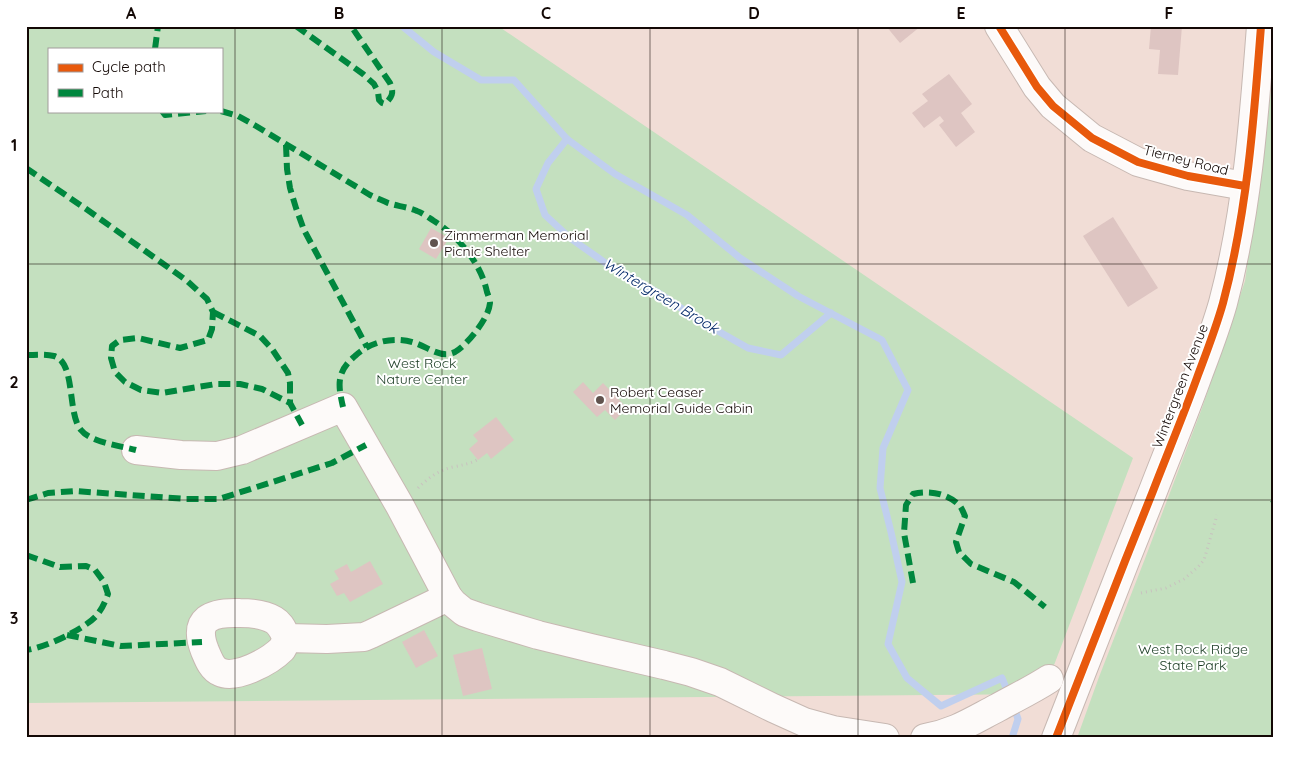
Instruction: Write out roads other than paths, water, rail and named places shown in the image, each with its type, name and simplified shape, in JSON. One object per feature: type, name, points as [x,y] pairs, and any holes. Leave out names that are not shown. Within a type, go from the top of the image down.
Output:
[{"type":"street","name":"Tierney Road","points":[[999,26],[1037,87],[1053,106],[1092,138],[1138,162],[1188,176],[1246,186]]},
{"type":"street","name":"Wintergreen Avenue","points":[[1056,738],[1182,418],[1222,305],[1232,264],[1246,186],[1256,96],[1261,26]]},
{"type":"street","points":[[136,450],[180,455],[217,456],[242,450],[343,407],[400,506],[448,597],[464,612],[538,635],[691,672],[720,682],[804,722],[833,730],[884,738]]},
{"type":"street","points":[[286,638],[327,639],[364,636],[448,597]]},
{"type":"street","points":[[925,738],[950,733],[1038,686]]},
{"type":"waterway","name":"Wintergreen Brook","points":[[402,26],[434,52],[481,80],[514,80],[567,139],[615,174],[687,215],[740,258],[798,296],[882,340],[908,390],[883,448],[880,488],[902,582],[888,644],[907,678],[941,706],[1002,678],[1009,695]]},
{"type":"waterway","name":"Wintergreen Brook","points":[[567,139],[548,163],[536,189],[545,215],[570,238],[607,264],[657,292],[702,322],[748,348],[781,355],[831,313]]},
{"type":"waterway","name":"Wintergreen Brook","points":[[1012,738],[1018,719],[1013,705]]},
{"type":"place","name":"Zimmerman Memorial Picnic Shelter","points":[[434,243]]},
{"type":"place","name":"Robert Ceaser Memorial Guide Cabin","points":[[600,400]]},
{"type":"park label","name":"West Rock Nature Center","points":[[422,372]]},
{"type":"park label","name":"West Rock Ridge State Park","points":[[1193,658]]}]
